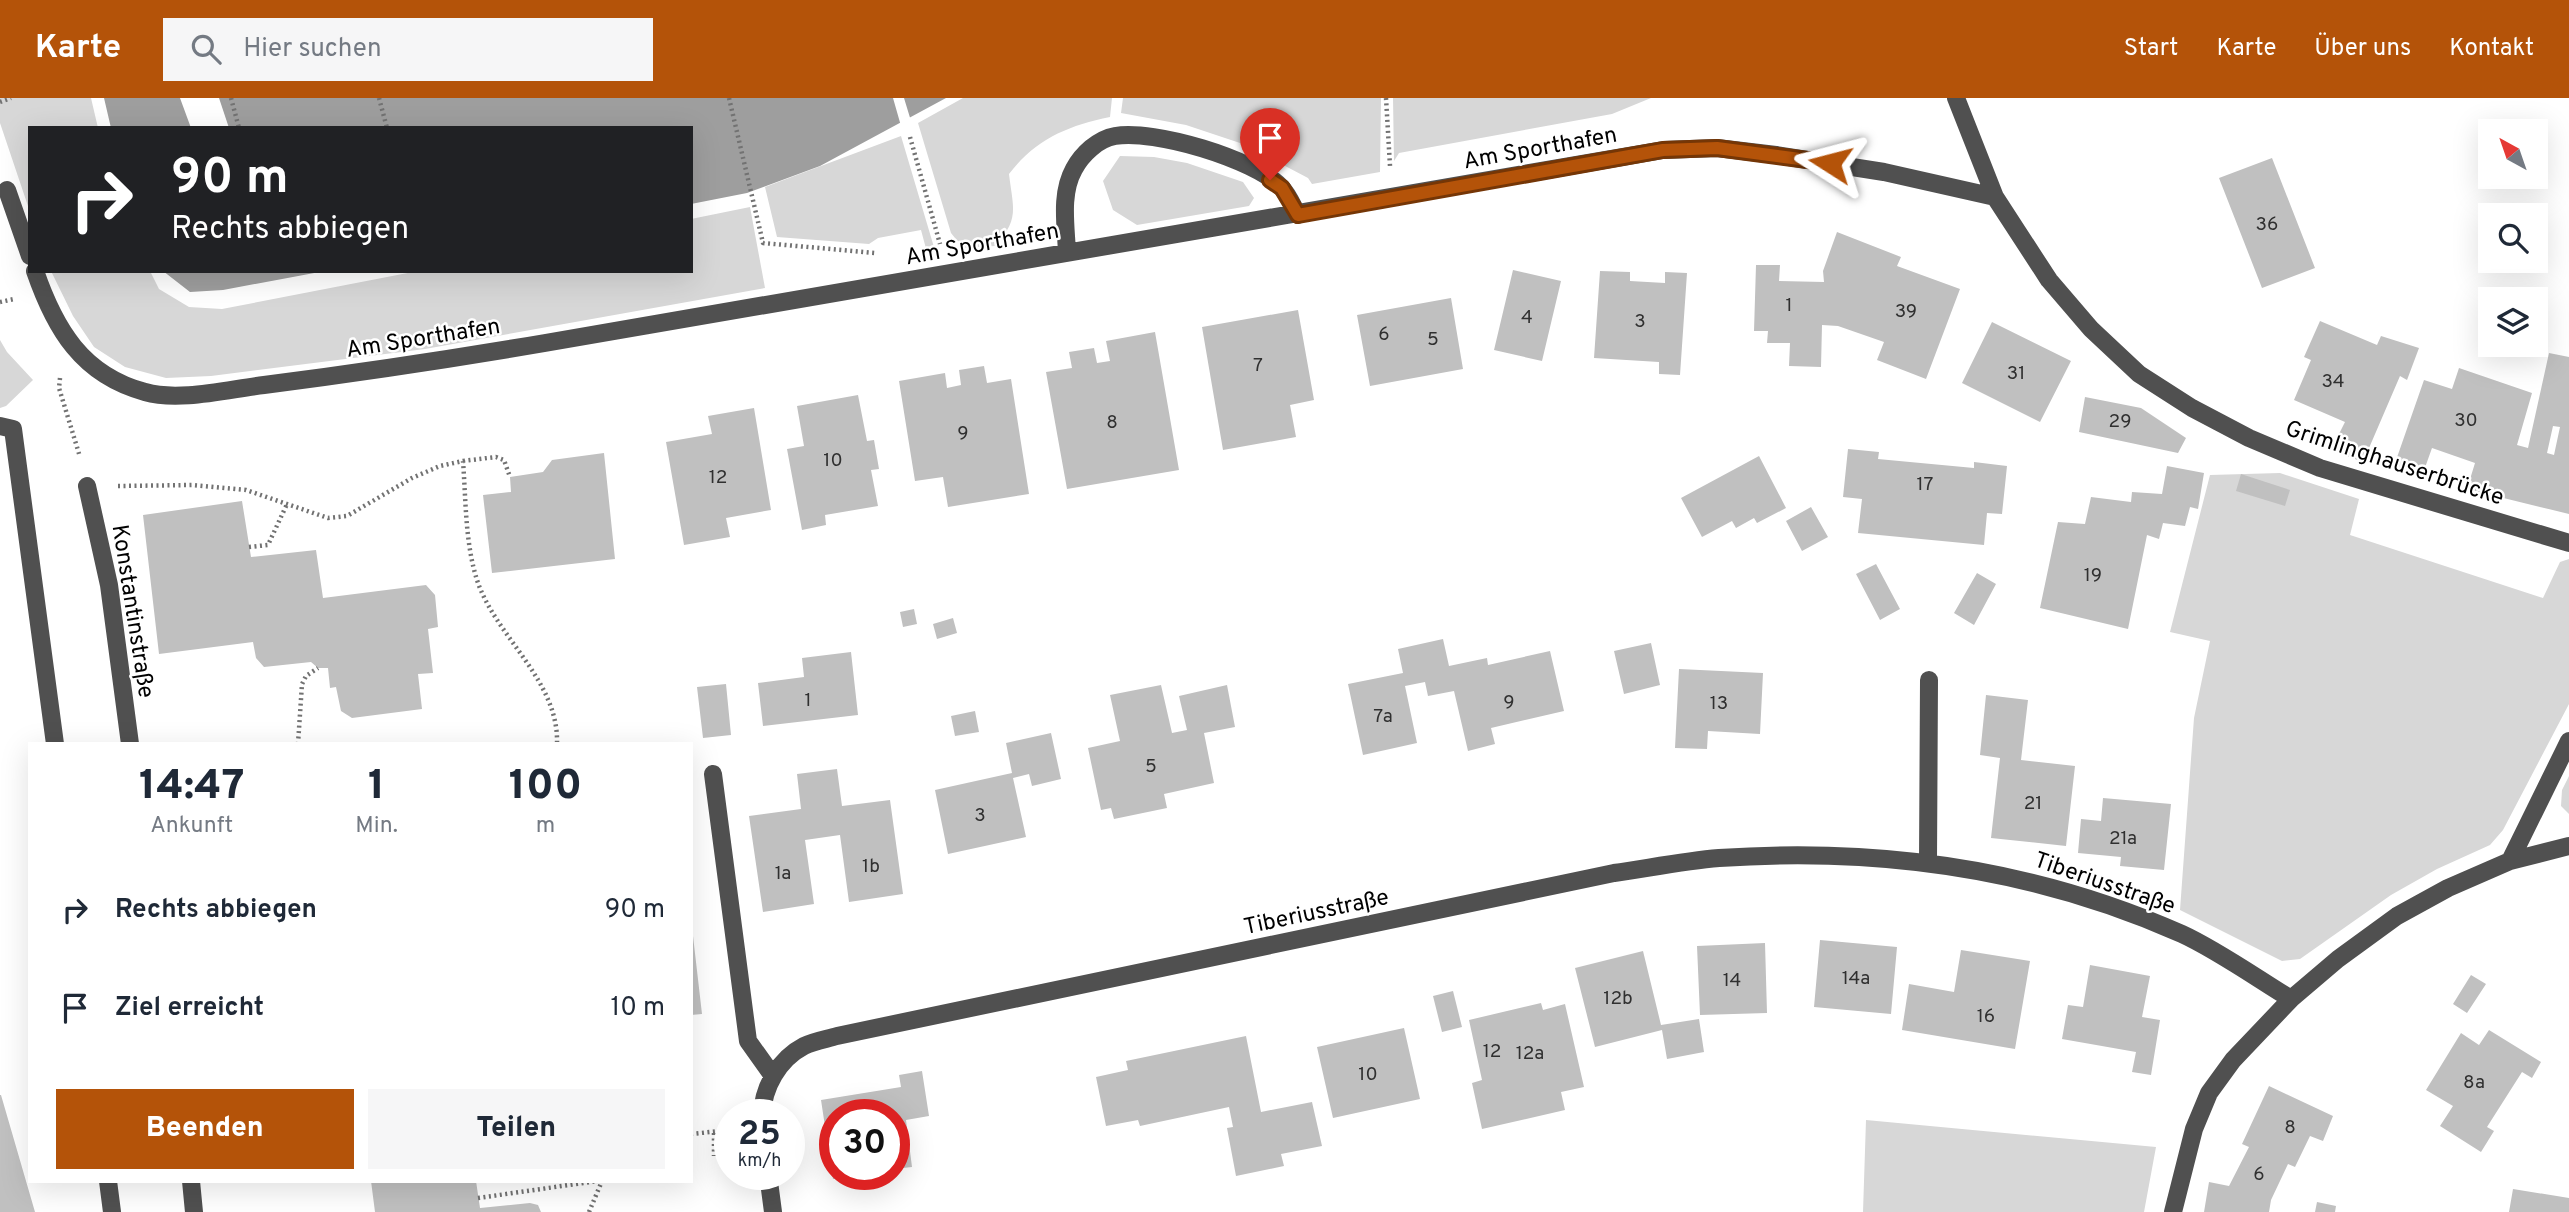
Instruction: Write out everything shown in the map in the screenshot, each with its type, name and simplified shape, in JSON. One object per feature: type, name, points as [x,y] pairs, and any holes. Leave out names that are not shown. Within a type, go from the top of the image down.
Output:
[{"type":"street","name":"Grimlinghauserbrücke","points":[[1955,98],[1995,197],[2049,280],[2091,329],[2139,374],[2192,408],[2249,438],[2320,468],[2569,543]]},
{"type":"street","points":[[1067,253],[1065,197],[1074,170],[1090,148],[1114,136],[1147,136],[1187,142],[1259,171],[1282,188],[1298,215]]},
{"type":"street","name":"Am Sporthafen","points":[[36,273],[57,324],[77,353],[105,377],[148,394],[186,395],[408,366],[1392,199],[1663,150],[1717,148],[1884,172],[1995,197]]},
{"type":"street","points":[[7,190],[28,250]]},
{"type":"street","points":[[0,426],[13,429],[55,742]]},
{"type":"street","name":"Konstantinstraße","points":[[87,486],[109,585],[130,742]]},
{"type":"street","points":[[1928,862],[1929,680]]},
{"type":"street","points":[[2510,861],[2569,741]]},
{"type":"street","points":[[713,774],[748,1041],[773,1076]]},
{"type":"street","points":[[2173,1212],[2194,1129],[2209,1093],[2233,1060],[2291,999],[2338,959],[2397,916],[2448,888],[2510,861],[2569,846]]},
{"type":"street","name":"Tiberiusstraße","points":[[762,1099],[773,1076],[786,1059],[805,1045],[837,1036],[1614,873],[1717,858],[1827,855],[1928,862],[2008,876],[2101,902],[2184,935],[2291,999]]},
{"type":"street","points":[[108,1183],[112,1212]]},
{"type":"street","points":[[191,1183],[194,1212]]},
{"type":"street","points":[[770,1190],[773,1212]]},
{"type":"path","points":[[0,102],[11,98]]},
{"type":"path","points":[[231,98],[238,126]]},
{"type":"path","points":[[379,98],[386,126]]},
{"type":"path","points":[[729,98],[763,243],[876,253],[883,285]]},
{"type":"path","points":[[1386,98],[1392,199]]},
{"type":"path","points":[[910,137],[949,274]]},
{"type":"path","points":[[77,353],[61,376],[59,388],[87,486],[192,485],[246,490],[328,518],[347,516],[412,478],[440,466],[496,457],[504,460],[510,477]]},
{"type":"path","points":[[463,461],[471,555],[478,584],[488,605],[550,699],[558,742]]},
{"type":"path","points":[[250,547],[268,545],[287,504]]},
{"type":"path","points":[[298,742],[302,684],[306,676],[318,668]]},
{"type":"path","points":[[693,1133],[714,1133]]},
{"type":"path","points":[[478,1198],[586,1183]]},
{"type":"path","points":[[589,1212],[599,1183]]},
{"type":"shaded area","points":[[0,98],[91,98],[98,126],[28,126],[28,206],[0,123]]},
{"type":"shaded area","points":[[104,98],[946,98],[820,166],[747,193],[693,204],[693,126],[111,126]]},
{"type":"shaded area","points":[[963,98],[1112,98],[1110,117],[1053,136],[1030,152],[1009,174],[1013,213],[1008,228],[995,246],[963,248],[951,233],[918,123]]},
{"type":"shaded area","points":[[1123,98],[1381,98],[1380,172],[1312,184],[1308,178],[1243,144],[1186,125],[1121,113]]},
{"type":"shaded area","points":[[1393,98],[1651,98],[1612,114],[1399,153],[1394,161]]},
{"type":"shaded area","points":[[901,136],[936,254],[928,256],[921,230],[878,238],[869,244],[777,237],[765,187]]},
{"type":"shaded area","points":[[1120,156],[1154,157],[1187,163],[1243,182],[1254,198],[1249,206],[1137,225],[1113,210],[1103,181]]},
{"type":"shaded area","points":[[750,207],[765,288],[425,349],[211,376],[166,378],[125,367],[94,347],[73,316],[52,273],[151,273],[159,289],[189,307],[222,309],[408,273],[693,273],[693,219]]},
{"type":"shaded area","points":[[166,273],[314,273],[223,290],[190,292]]},
{"type":"shaded area","points":[[0,340],[7,352],[33,380],[6,406],[0,408]]},
{"type":"shaded area","points":[[2280,473],[2359,499],[2350,535],[2543,598],[2560,562],[2569,559],[2569,704],[2503,830],[2490,845],[2437,869],[2391,895],[2300,959],[2282,961],[2180,910],[2194,718],[2210,641],[2170,632],[2210,475]]},
{"type":"shaded area","points":[[2569,776],[2569,814],[2561,806],[2562,790]]},
{"type":"shaded area","points":[[1866,1120],[2156,1147],[2144,1212],[1863,1212]]},
{"type":"pier","points":[[180,98],[219,98],[228,126],[190,126]]},
{"type":"pier","points":[[893,98],[904,98],[911,121],[901,126]]},
{"type":"building","points":[[2272,158],[2315,268],[2262,288],[2219,178]]},
{"type":"building","points":[[1837,232],[1901,257],[1897,266],[1960,289],[1926,379],[1877,360],[1884,342],[1838,326],[1822,325],[1821,367],[1789,366],[1790,343],[1767,343],[1768,331],[1754,331],[1756,265],[1780,265],[1779,281],[1824,282],[1823,271]]},
{"type":"building","points":[[1513,270],[1561,281],[1542,361],[1494,350]]},
{"type":"building","points":[[1600,271],[1630,272],[1630,281],[1665,283],[1665,272],[1687,273],[1680,375],[1659,374],[1659,362],[1594,358]]},
{"type":"building","points":[[1451,298],[1463,369],[1370,386],[1357,315]]},
{"type":"building","points":[[1298,310],[1314,400],[1290,405],[1296,437],[1223,450],[1202,327]]},
{"type":"building","points":[[2320,321],[2377,345],[2381,336],[2419,348],[2407,380],[2400,376],[2363,462],[2331,450],[2345,422],[2294,400],[2311,360],[2304,357]]},
{"type":"building","points":[[1992,322],[2071,361],[2040,422],[1962,383]]},
{"type":"building","points":[[1155,332],[1179,470],[1067,489],[1046,372],[1072,368],[1069,352],[1094,348],[1097,363],[1110,361],[1106,341]]},
{"type":"building","points":[[2549,353],[2569,357],[2569,514],[2467,489],[2475,463],[2432,448],[2422,476],[2394,466],[2424,380],[2452,389],[2459,368],[2532,393],[2517,445],[2528,448]],"holes":[[[2553,426],[2560,427],[2554,455],[2547,453]]]},
{"type":"building","points":[[984,366],[987,383],[1011,379],[1029,494],[948,507],[943,477],[915,481],[899,381],[945,373],[947,388],[961,385],[959,370]]},
{"type":"building","points":[[858,395],[867,441],[874,440],[879,469],[871,470],[878,506],[825,515],[826,525],[802,530],[787,449],[804,446],[797,406]]},
{"type":"building","points":[[2085,397],[2141,408],[2186,438],[2178,453],[2079,432]]},
{"type":"building","points":[[754,408],[771,510],[726,518],[730,537],[684,545],[666,442],[712,434],[708,416]]},
{"type":"building","points":[[1848,449],[1879,452],[1878,459],[1974,468],[1974,462],[2007,466],[2002,514],[1987,513],[1984,545],[1858,533],[1862,499],[1843,497]]},
{"type":"building","points":[[604,453],[615,559],[492,573],[483,495],[511,492],[510,477],[543,472],[552,460]]},
{"type":"building","points":[[1759,456],[1786,508],[1757,523],[1754,518],[1736,528],[1732,521],[1702,537],[1681,498]]},
{"type":"building","points":[[2167,466],[2204,473],[2198,509],[2190,507],[2185,526],[2163,523],[2159,539],[2147,535],[2128,629],[2040,608],[2058,522],[2085,524],[2091,497],[2131,502],[2132,492],[2162,494]]},
{"type":"building","points":[[2241,474],[2290,490],[2285,506],[2236,491]]},
{"type":"building","points":[[242,501],[251,557],[316,550],[323,598],[426,585],[435,595],[438,627],[428,629],[433,673],[418,674],[422,709],[352,718],[341,711],[336,687],[330,688],[328,668],[318,668],[311,662],[264,667],[256,658],[253,642],[159,654],[143,515]]},
{"type":"building","points":[[1811,507],[1828,537],[1802,551],[1786,521]]},
{"type":"building","points":[[1876,564],[1900,609],[1880,620],[1856,574]]},
{"type":"building","points":[[1977,573],[1996,584],[1974,625],[1954,613]]},
{"type":"building","points":[[914,609],[917,624],[903,627],[900,612]]},
{"type":"building","points":[[953,618],[957,633],[937,639],[933,624]]},
{"type":"building","points":[[1443,639],[1449,666],[1487,658],[1488,665],[1550,651],[1564,711],[1491,728],[1495,744],[1468,751],[1454,691],[1428,696],[1425,682],[1405,686],[1417,743],[1363,755],[1348,684],[1403,673],[1398,649]]},
{"type":"building","points":[[1651,643],[1660,685],[1624,694],[1614,651]]},
{"type":"building","points":[[851,652],[858,715],[763,726],[758,683],[804,677],[802,658]]},
{"type":"building","points":[[1679,669],[1763,673],[1760,734],[1708,731],[1707,749],[1675,748]]},
{"type":"building","points":[[726,684],[731,735],[703,738],[697,687]]},
{"type":"building","points":[[1161,685],[1172,733],[1187,730],[1179,696],[1227,685],[1235,727],[1204,733],[1214,783],[1164,794],[1167,808],[1114,819],[1111,808],[1101,810],[1088,748],[1120,741],[1110,695]]},
{"type":"building","points":[[1986,695],[2028,700],[2021,760],[2075,766],[2066,846],[1991,838],[2000,758],[1980,755]]},
{"type":"building","points":[[975,711],[979,732],[955,736],[951,716]]},
{"type":"building","points":[[1051,733],[1061,779],[1032,786],[1029,774],[1013,778],[1026,837],[948,854],[935,790],[1012,773],[1006,743]]},
{"type":"building","points":[[837,769],[842,806],[890,800],[903,894],[849,902],[840,835],[805,840],[814,904],[763,912],[749,816],[801,809],[797,774]]},
{"type":"building","points":[[2103,798],[2171,804],[2164,870],[2120,866],[2121,857],[2078,853],[2081,819],[2101,821]]},
{"type":"building","points":[[693,936],[702,1014],[693,1015]]},
{"type":"building","points":[[1820,940],[1897,947],[1891,1014],[1814,1007]]},
{"type":"building","points":[[1765,943],[1767,1013],[1700,1015],[1697,946]]},
{"type":"building","points":[[1961,950],[2030,961],[2015,1049],[1902,1030],[1909,984],[1954,992]]},
{"type":"building","points":[[1643,951],[1661,1025],[1699,1019],[1704,1052],[1667,1059],[1662,1030],[1595,1047],[1575,968]]},
{"type":"building","points":[[2090,965],[2150,976],[2142,1017],[2160,1020],[2151,1075],[2132,1072],[2136,1052],[2062,1039],[2068,1005],[2083,1007]]},
{"type":"building","points":[[2471,975],[2486,984],[2467,1013],[2453,1004]]},
{"type":"building","points":[[1453,991],[1462,1027],[1442,1032],[1433,996]]},
{"type":"building","points":[[1541,1003],[1543,1010],[1565,1004],[1584,1087],[1561,1092],[1565,1110],[1482,1129],[1472,1083],[1482,1080],[1469,1020]]},
{"type":"building","points":[[1404,1028],[1420,1099],[1333,1118],[1317,1047]]},
{"type":"building","points":[[2489,1030],[2541,1062],[2532,1078],[2522,1072],[2487,1127],[2494,1131],[2481,1152],[2440,1126],[2453,1106],[2426,1090],[2461,1033],[2479,1045]]},
{"type":"building","points":[[1246,1036],[1261,1112],[1312,1102],[1322,1146],[1281,1154],[1284,1166],[1236,1176],[1227,1128],[1233,1127],[1229,1107],[1140,1126],[1138,1120],[1106,1126],[1096,1077],[1128,1070],[1126,1061]]},
{"type":"building","points":[[922,1071],[929,1116],[910,1119],[910,1099],[827,1099],[901,1087],[899,1075]]},
{"type":"building","points":[[2269,1086],[2333,1116],[2323,1141],[2310,1136],[2295,1167],[2288,1164],[2271,1200],[2269,1212],[2204,1212],[2209,1182],[2229,1186],[2249,1147],[2242,1144]]},
{"type":"building","points":[[1,1095],[35,1212],[0,1212]]},
{"type":"building","points":[[371,1183],[476,1183],[480,1208],[530,1203],[538,1205],[541,1212],[375,1212]]},
{"type":"building","points":[[2513,1189],[2569,1198],[2569,1212],[2509,1212]]},
{"type":"building","points":[[2317,1202],[2336,1206],[2335,1212],[2315,1212]]},
{"type":"route","points":[[1270,180],[1282,188],[1298,215],[1663,150],[1717,148],[1830,163]]}]
